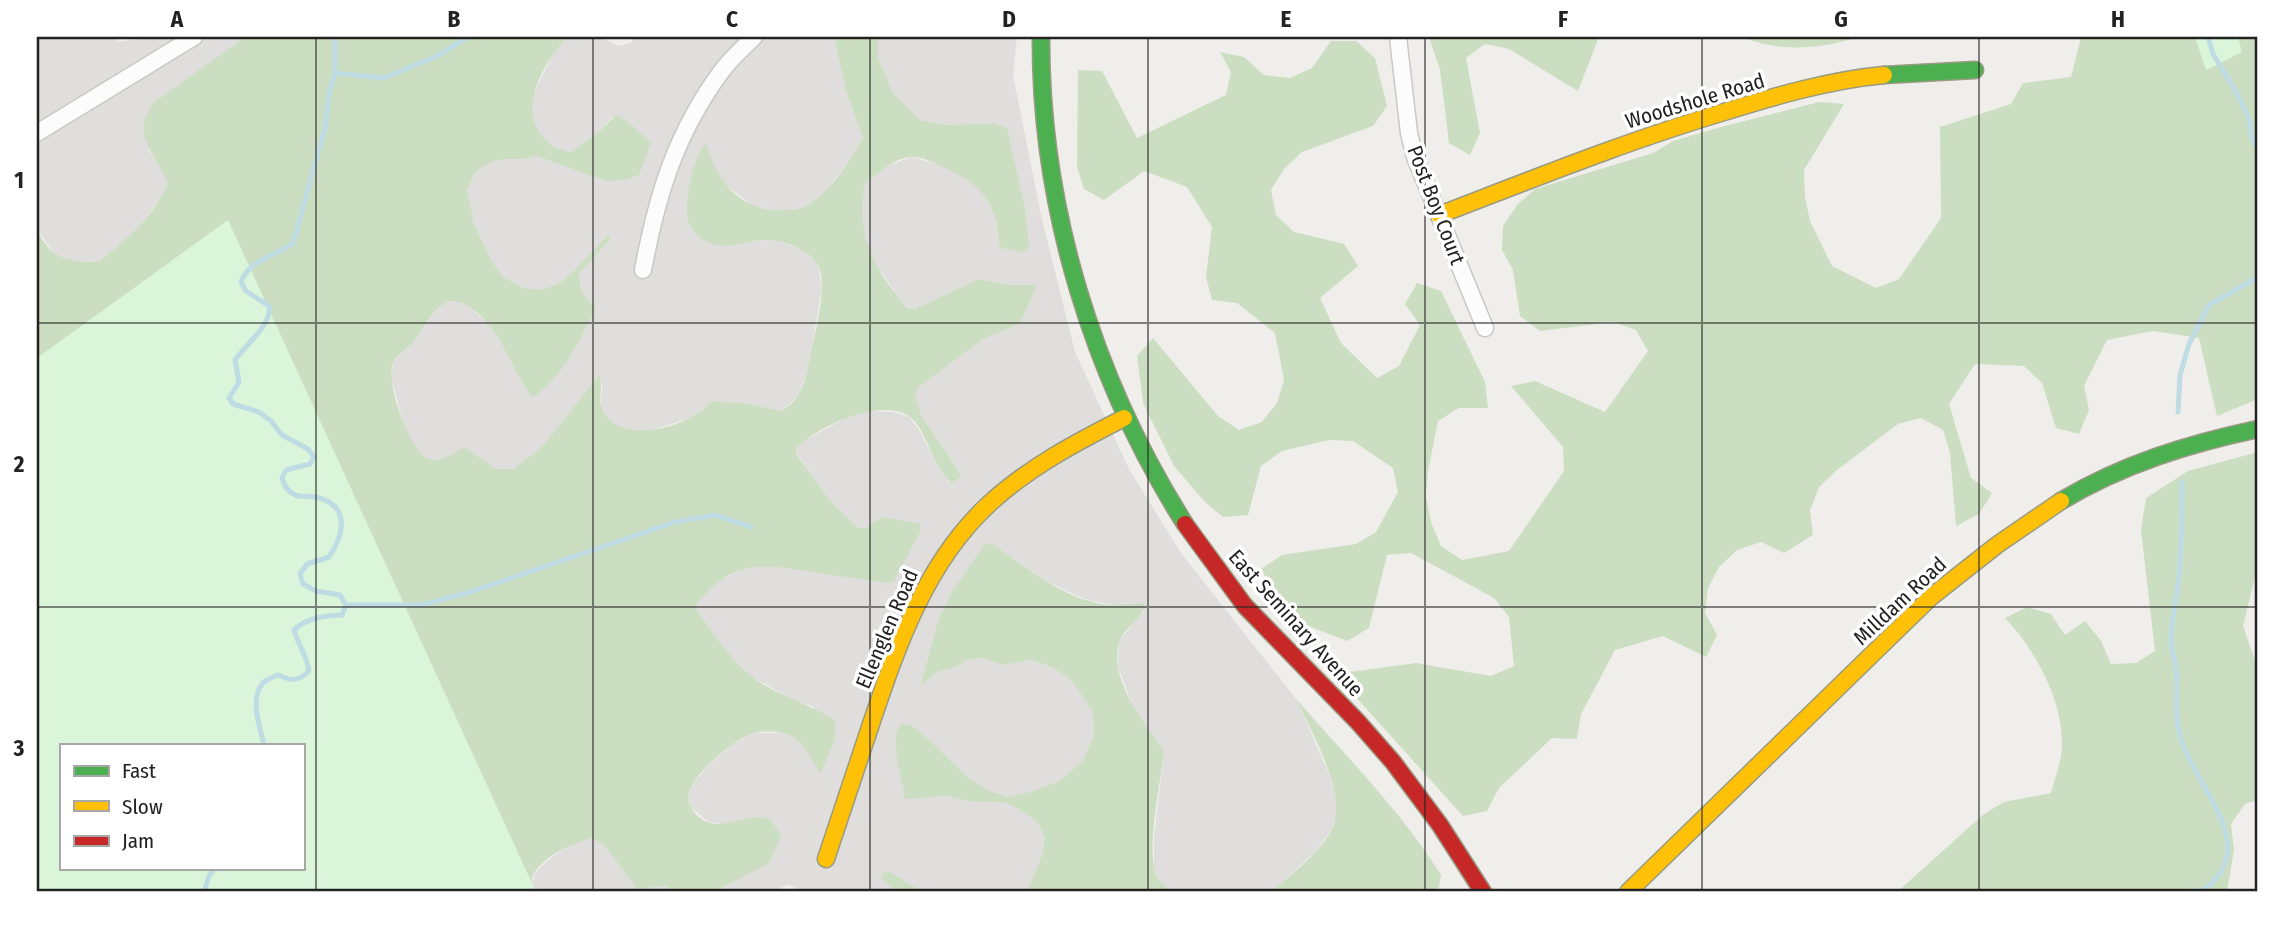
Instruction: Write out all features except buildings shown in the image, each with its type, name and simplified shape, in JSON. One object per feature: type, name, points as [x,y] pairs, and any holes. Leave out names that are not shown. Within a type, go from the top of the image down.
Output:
[{"type":"street","points":[[37,134],[194,37]]},
{"type":"street","points":[[643,270],[664,177],[687,123],[722,70],[754,37]]},
{"type":"street","name":"East Seminary Avenue","points":[[1041,37],[1046,127],[1059,214],[1081,302],[1096,349],[1124,418],[1157,478],[1230,588],[1358,722],[1416,790],[1483,892]]},
{"type":"street","name":"Post Boy Court","points":[[1398,37],[1409,133],[1415,157],[1485,328]]},
{"type":"street","name":"Woodshole Road","points":[[1439,215],[1647,135],[1780,96],[1849,80],[1975,69]]},
{"type":"street","name":"Ellenglen Road","points":[[825,859],[894,656],[921,594],[943,558],[972,520],[1017,480],[1056,453],[1124,418]]},
{"type":"street","name":"Milldam Road","points":[[1628,892],[1931,597],[1974,561],[2024,525],[2117,471],[2202,442],[2258,429]]},
{"type":"shaded area","points":[[37,37],[116,37],[117,42],[143,37],[245,37],[152,105],[149,151],[163,169],[168,183],[163,195],[140,225],[124,242],[98,262],[68,261],[54,253],[37,229]]},
{"type":"shaded area","points":[[567,37],[599,37],[619,46],[632,42],[632,37],[834,37],[846,91],[863,138],[852,158],[822,195],[802,209],[777,211],[753,206],[721,181],[709,157],[706,143],[686,210],[691,229],[727,246],[762,240],[779,241],[803,250],[818,264],[822,289],[807,372],[798,395],[780,411],[751,404],[713,401],[691,418],[648,431],[624,429],[610,422],[601,408],[602,384],[598,376],[541,448],[513,469],[496,470],[464,447],[444,459],[430,460],[416,450],[405,430],[391,376],[393,363],[415,340],[438,308],[445,303],[457,301],[468,306],[489,324],[514,364],[523,385],[542,391],[573,351],[596,309],[581,290],[579,274],[610,240],[608,235],[558,284],[540,290],[524,288],[503,277],[491,260],[474,224],[467,198],[467,190],[475,172],[491,162],[506,159],[537,156],[605,181],[613,116],[596,134],[571,152],[559,150],[544,139],[536,127],[532,113],[534,93],[555,50]]},
{"type":"shaded area","points":[[878,37],[1017,37],[1013,75],[1041,215],[1075,352],[1129,469],[1181,553],[1296,699],[1330,776],[1336,797],[1336,818],[1331,830],[1318,849],[1271,892],[1172,892],[1161,884],[1154,869],[1154,839],[1164,751],[1133,706],[1118,667],[1119,641],[1144,611],[1088,600],[1064,590],[991,543],[950,595],[938,621],[920,685],[937,672],[954,668],[966,660],[981,658],[1004,665],[1031,660],[1052,667],[1072,681],[1093,712],[1094,734],[1083,761],[1059,781],[1034,792],[1009,797],[989,791],[969,778],[924,735],[905,798],[945,796],[974,802],[1003,802],[1037,822],[1045,837],[1043,852],[1025,892],[923,892],[888,871],[881,879],[899,892],[805,892],[787,884],[774,892],[714,892],[727,886],[753,819],[727,825],[708,822],[691,807],[691,787],[709,764],[732,745],[754,733],[783,733],[796,739],[814,707],[793,700],[751,676],[726,652],[695,607],[705,593],[722,579],[745,568],[765,565],[821,573],[865,528],[858,529],[832,503],[798,456],[796,449],[803,441],[844,419],[867,411],[894,412],[909,417],[949,482],[960,478],[960,473],[922,417],[915,394],[919,387],[983,339],[1020,324],[1037,285],[1011,285],[979,279],[915,309],[904,305],[870,255],[863,230],[861,205],[865,183],[888,166],[911,157],[961,174],[982,189],[994,210],[999,245],[1029,244],[1025,207],[1007,128],[996,123],[946,125],[920,120],[894,94],[878,59]]},
{"type":"shaded area","points":[[592,838],[605,846],[637,888],[665,886],[676,892],[531,892],[534,874],[548,860],[571,844]]},
{"type":"green space","points":[[245,37],[567,37],[550,59],[537,85],[533,99],[536,125],[549,143],[571,152],[616,115],[627,121],[651,143],[639,175],[625,180],[605,181],[537,156],[491,162],[475,172],[467,190],[474,224],[491,260],[503,277],[524,288],[540,290],[558,284],[609,234],[610,240],[579,274],[581,290],[596,309],[562,368],[554,379],[534,396],[531,396],[523,384],[496,334],[487,323],[478,313],[457,302],[442,305],[436,311],[415,340],[395,360],[391,372],[401,415],[414,444],[422,454],[439,460],[464,447],[496,469],[513,469],[541,448],[599,375],[603,412],[611,421],[632,430],[670,426],[694,415],[713,401],[751,404],[780,411],[798,396],[808,365],[819,312],[822,288],[818,265],[804,251],[782,242],[759,240],[727,246],[709,243],[691,228],[687,203],[693,171],[706,142],[723,181],[743,200],[755,206],[768,209],[799,209],[830,186],[863,138],[846,91],[834,37],[878,37],[878,59],[894,94],[920,120],[946,125],[995,123],[1007,128],[1025,207],[1029,248],[1022,252],[1001,248],[991,206],[978,188],[936,164],[920,158],[906,158],[887,167],[865,184],[865,236],[876,264],[906,307],[915,309],[979,279],[1011,285],[1037,285],[1020,324],[983,339],[919,387],[915,394],[922,417],[960,473],[960,478],[950,482],[938,467],[915,421],[898,411],[867,412],[850,417],[818,432],[796,449],[798,457],[832,503],[858,528],[865,528],[883,517],[920,524],[920,532],[894,581],[889,583],[787,568],[754,567],[724,578],[709,590],[695,607],[726,651],[749,674],[769,688],[835,720],[835,739],[821,774],[800,742],[792,736],[764,732],[754,733],[734,743],[700,773],[693,784],[689,795],[690,805],[698,816],[707,822],[728,823],[759,817],[772,822],[781,836],[769,863],[714,892],[676,892],[665,886],[637,889],[605,846],[592,838],[567,847],[544,862],[533,875],[531,892],[37,892],[37,229],[48,247],[61,257],[98,262],[138,227],[155,206],[168,183],[145,136],[146,116],[152,104]]},
{"type":"green space","points":[[1429,37],[1599,37],[1578,91],[1509,49],[1485,44],[1466,58],[1480,133],[1470,155],[1449,143],[1440,70]]},
{"type":"green space","points":[[1743,37],[1858,37],[1800,48],[1771,45]]},
{"type":"green space","points":[[2081,37],[2258,37],[2258,399],[2217,416],[2199,338],[2153,331],[2107,340],[2084,386],[2089,410],[2079,434],[2056,428],[2042,383],[2024,366],[1975,364],[1949,404],[1971,478],[1992,493],[1979,514],[1956,526],[1950,453],[1943,430],[1921,418],[1898,424],[1819,487],[1810,511],[1813,535],[1784,553],[1761,542],[1737,550],[1719,567],[1708,588],[1705,613],[1717,635],[1706,657],[1663,636],[1615,650],[1581,714],[1577,739],[1552,738],[1499,788],[1487,811],[1463,816],[1335,674],[1416,663],[1491,676],[1514,666],[1509,617],[1494,598],[1411,553],[1387,555],[1369,628],[1347,641],[1303,624],[1285,608],[1261,569],[1282,555],[1356,544],[1376,532],[1398,492],[1393,468],[1353,441],[1329,440],[1282,451],[1261,466],[1248,515],[1223,517],[1204,501],[1174,466],[1143,403],[1137,356],[1153,338],[1218,416],[1239,430],[1262,422],[1277,403],[1284,380],[1275,333],[1237,303],[1212,300],[1206,277],[1212,227],[1187,187],[1144,171],[1104,200],[1084,189],[1077,167],[1078,70],[1102,71],[1137,138],[1226,95],[1231,72],[1220,52],[1244,57],[1264,75],[1290,78],[1312,68],[1331,41],[1356,41],[1375,58],[1387,106],[1373,126],[1302,152],[1284,169],[1271,190],[1276,215],[1294,232],[1344,244],[1358,266],[1320,298],[1341,343],[1377,378],[1399,366],[1420,325],[1405,304],[1417,283],[1441,291],[1485,382],[1488,408],[1459,408],[1438,421],[1428,471],[1426,496],[1431,522],[1441,546],[1462,560],[1509,551],[1564,471],[1563,447],[1511,386],[1535,381],[1605,412],[1648,351],[1636,330],[1613,322],[1540,331],[1520,316],[1513,270],[1502,250],[1503,226],[1517,205],[1535,189],[1653,153],[1673,141],[1721,127],[1819,102],[1844,104],[1804,170],[1805,197],[1810,221],[1832,266],[1876,288],[1899,279],[1941,218],[1940,127],[2011,104],[2023,83],[2071,77]]},
{"type":"green space","points":[[2195,37],[2238,37],[2242,52],[2206,70]]},
{"type":"green space","points":[[228,220],[536,892],[37,892],[37,358]]},
{"type":"green space","points":[[2258,452],[2258,565],[2243,626],[2258,669],[2258,800],[2245,804],[2231,824],[2234,850],[2227,892],[1897,892],[1984,814],[2004,802],[2051,793],[2062,751],[2058,711],[2036,660],[2005,618],[2027,607],[2051,614],[2065,635],[2085,621],[2101,641],[2111,664],[2136,663],[2155,651],[2141,530],[2146,498],[2188,471]]},
{"type":"green space","points":[[991,543],[1048,582],[1079,598],[1112,605],[1145,603],[1141,614],[1121,638],[1117,658],[1119,672],[1130,700],[1164,751],[1153,859],[1158,878],[1172,892],[1025,892],[1043,852],[1045,837],[1037,822],[1003,802],[974,802],[945,796],[905,799],[896,748],[901,724],[910,725],[924,735],[969,778],[989,791],[1009,797],[1059,781],[1083,761],[1094,734],[1093,712],[1072,681],[1052,667],[1031,660],[1004,665],[981,658],[966,660],[954,668],[937,672],[920,686],[938,621],[950,595],[984,545]]},
{"type":"green space","points":[[1296,699],[1372,784],[1425,851],[1441,875],[1439,887],[1434,892],[1271,892],[1304,864],[1326,840],[1336,817],[1336,800],[1326,764]]},
{"type":"green space","points":[[888,871],[923,892],[899,892],[881,879],[884,872]]},
{"type":"waterway","points":[[264,744],[256,705],[263,683],[278,675],[295,679],[309,671],[294,630],[311,620],[342,615],[346,605],[340,595],[316,591],[303,584],[300,574],[307,564],[329,557],[338,539],[341,522],[335,507],[327,501],[313,496],[295,495],[284,483],[282,478],[286,470],[310,464],[314,457],[308,449],[282,435],[271,421],[259,412],[233,404],[229,398],[239,382],[235,360],[263,327],[269,313],[269,306],[246,291],[241,282],[256,263],[293,243],[325,128],[329,93],[335,73],[335,37]]},
{"type":"waterway","points":[[335,73],[384,78],[437,56],[468,37]]},
{"type":"waterway","points":[[2208,37],[2213,54],[2249,118],[2251,136],[2258,150]]},
{"type":"waterway","points":[[2178,412],[2180,375],[2189,344],[2209,305],[2258,277]]},
{"type":"waterway","points":[[2182,482],[2180,562],[2171,641],[2177,676],[2178,724],[2186,752],[2220,815],[2226,836],[2227,856],[2219,875],[2200,892]]},
{"type":"waterway","points":[[346,605],[421,605],[470,592],[675,522],[715,515],[751,527]]},
{"type":"waterway","points":[[204,892],[214,870]]},
{"type":"traffic: fast","points":[[1041,37],[1043,101],[1050,165],[1078,291],[1099,352],[1124,411],[1185,524]]},
{"type":"traffic: fast","points":[[1884,75],[1975,70]]},
{"type":"traffic: fast","points":[[2061,501],[2108,476],[2156,457],[2206,441],[2258,429]]},
{"type":"traffic: slow","points":[[1439,215],[1688,123],[1803,89],[1884,75]]},
{"type":"traffic: slow","points":[[826,859],[903,637],[930,579],[947,552],[989,504],[1020,478],[1071,446],[1124,418]]},
{"type":"traffic: slow","points":[[1628,892],[1931,597],[1997,545],[2061,501]]},
{"type":"traffic: jam","points":[[1185,524],[1245,606],[1358,722],[1393,762],[1440,825],[1483,892]]}]
